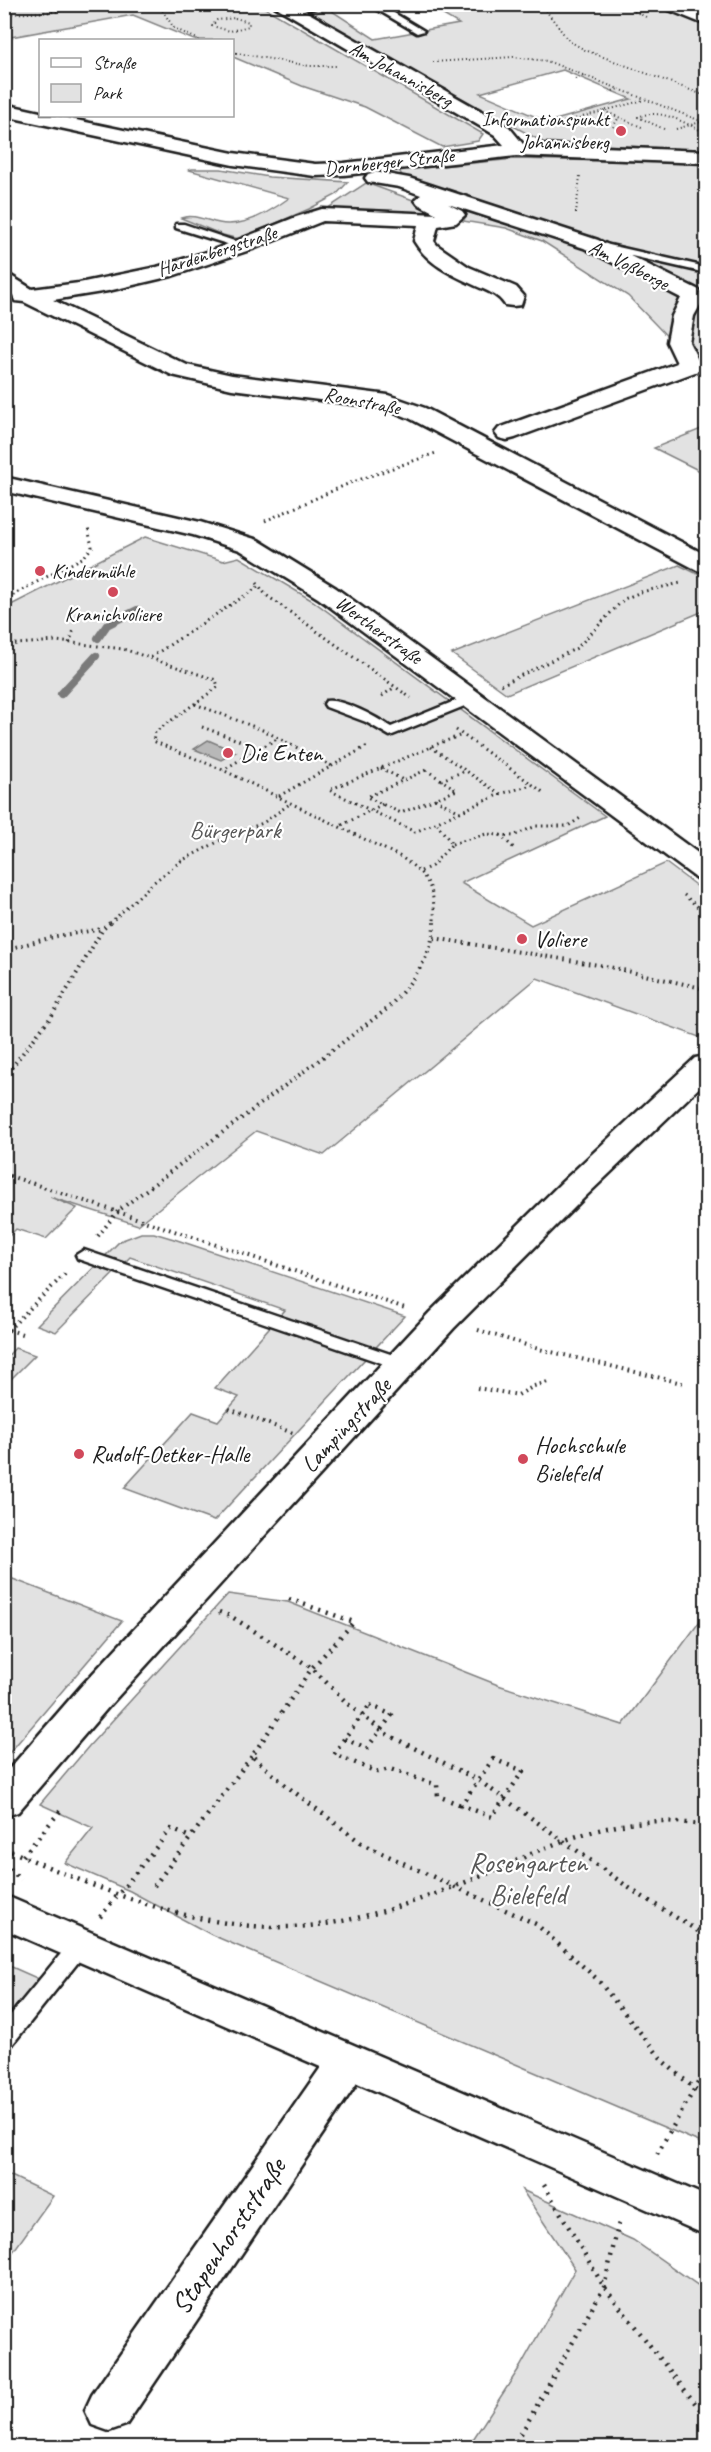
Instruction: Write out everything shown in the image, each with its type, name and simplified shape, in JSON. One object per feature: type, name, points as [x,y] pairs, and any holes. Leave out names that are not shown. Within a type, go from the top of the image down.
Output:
[{"type":"street","points":[[670,4],[706,20]]},
{"type":"street","name":"Am Johannisberg","points":[[285,8],[502,131],[509,137],[516,150]]},
{"type":"street","name":"Dornberger Straße","points":[[4,110],[261,164],[315,170],[367,173],[516,150],[706,157]]},
{"type":"street","name":"Hardenbergstraße","points":[[4,297],[74,290],[157,272],[244,246],[322,215],[349,214],[429,220],[453,218],[455,215],[367,173]]},
{"type":"street","name":"Am Voßberge","points":[[367,173],[402,182],[591,244],[656,279],[699,297]]},
{"type":"street","points":[[429,220],[424,241],[431,251],[450,264],[508,292],[513,296],[513,300]]},
{"type":"street","name":"Roonstraße","points":[[4,280],[28,296],[180,370],[232,382],[388,402],[417,413],[706,565]]},
{"type":"street","name":"Am Voßberge","points":[[507,433],[690,366],[678,342],[683,316],[692,300],[699,297]]},
{"type":"street","name":"Wertherstraße","points":[[4,484],[229,538],[249,545],[327,593],[706,872]]},
{"type":"street","name":"Lampingstraße","points":[[4,1802],[185,1598],[442,1320],[574,1189],[706,1065]]},
{"type":"street","points":[[4,1911],[706,2216]]},
{"type":"street","name":"Stapenhorststraße","points":[[109,2410],[348,2062]]},
{"type":"lane","points":[[285,8],[327,4]]},
{"type":"lane","points":[[372,4],[420,31]]},
{"type":"lane","points":[[180,226],[244,246]]},
{"type":"lane","points":[[591,244],[706,270]]},
{"type":"lane","points":[[331,704],[371,719],[390,732],[471,698]]},
{"type":"lane","points":[[84,1255],[402,1364]]},
{"type":"lane","points":[[4,2039],[80,1945]]},
{"type":"path","points":[[4,14],[55,12],[98,4]]},
{"type":"path","points":[[158,4],[168,14],[172,27],[197,39]]},
{"type":"path","points":[[541,4],[569,41],[577,46],[706,96]]},
{"type":"path","points":[[235,18],[246,20],[250,24],[247,28],[230,31],[214,28],[212,26],[214,22],[235,18]]},
{"type":"path","points":[[234,52],[309,66],[513,57],[547,61],[706,123]]},
{"type":"path","points":[[575,79],[586,75]]},
{"type":"path","points":[[609,92],[619,89]]},
{"type":"path","points":[[552,125],[645,100]]},
{"type":"path","points":[[604,111],[651,131]]},
{"type":"path","points":[[677,135],[638,117],[652,113],[706,132]]},
{"type":"path","points":[[614,127],[619,117]]},
{"type":"path","points":[[659,134],[702,122]]},
{"type":"path","points":[[586,152],[575,210],[591,244]]},
{"type":"path","points":[[229,538],[350,483],[454,447],[476,444]]},
{"type":"path","points":[[4,602],[84,556],[92,547]]},
{"type":"path","points":[[471,698],[577,648],[624,599],[641,592],[686,581]]},
{"type":"path","points":[[151,657],[258,587],[432,714],[553,798]]},
{"type":"path","points":[[69,642],[74,630]]},
{"type":"path","points":[[4,645],[69,642],[123,649],[216,680],[218,687],[155,732],[153,741],[223,770],[401,857],[421,871],[435,897],[434,938],[421,967],[406,988],[387,1008],[118,1211],[84,1255],[4,1334]]},
{"type":"path","points":[[382,696],[395,687]]},
{"type":"path","points":[[195,704],[278,738],[332,766]]},
{"type":"path","points":[[202,727],[260,748]]},
{"type":"path","points":[[462,735],[329,790],[415,832],[500,794],[532,785]]},
{"type":"path","points":[[223,770],[278,738]]},
{"type":"path","points":[[278,797],[374,743]]},
{"type":"path","points":[[431,747],[500,794]]},
{"type":"path","points":[[380,767],[403,780]]},
{"type":"path","points":[[426,770],[457,790],[401,813],[367,797],[403,780],[426,770]]},
{"type":"path","points":[[441,780],[465,771]]},
{"type":"path","points":[[434,799],[460,813]]},
{"type":"path","points":[[4,1077],[51,1017],[103,929],[154,882],[181,861],[233,834],[263,823],[292,803]]},
{"type":"path","points":[[341,826],[383,804]]},
{"type":"path","points":[[573,811],[590,821]]},
{"type":"path","points":[[421,871],[432,866],[452,844],[486,834],[513,836],[536,826],[568,826],[583,817]]},
{"type":"path","points":[[437,824],[452,844]]},
{"type":"path","points":[[499,835],[514,849]]},
{"type":"path","points":[[681,892],[706,914]]},
{"type":"path","points":[[4,950],[57,936],[103,929]]},
{"type":"path","points":[[434,938],[557,957],[706,989]]},
{"type":"path","points":[[4,1174],[442,1320],[539,1348],[686,1384]]},
{"type":"path","points":[[9,1330],[22,1334]]},
{"type":"path","points":[[477,1388],[518,1395],[534,1386],[548,1382]]},
{"type":"path","points":[[229,1409],[280,1428]]},
{"type":"path","points":[[4,1560],[15,1564]]},
{"type":"path","points":[[185,1598],[232,1617],[312,1668],[362,1715],[381,1729],[478,1780],[635,1892],[706,1936]]},
{"type":"path","points":[[154,1886],[252,1756],[312,1668],[354,1622],[289,1599]]},
{"type":"path","points":[[344,1739],[367,1748],[392,1715],[370,1705],[344,1739],[334,1754],[377,1772],[390,1769],[437,1785],[438,1796],[461,1805],[492,1817],[524,1771],[493,1759],[461,1805]]},
{"type":"path","points":[[252,1756],[305,1801],[364,1845],[536,1924],[597,1979],[664,2062],[696,2090],[706,2095]]},
{"type":"path","points":[[23,1856],[61,1810]]},
{"type":"path","points":[[4,1848],[117,1894],[188,1915],[249,1924],[290,1927],[340,1921],[396,1908],[510,1866],[562,1841],[601,1831],[659,1821],[706,1825]]},
{"type":"path","points":[[117,1894],[171,1829],[190,1837]]},
{"type":"path","points":[[513,2448],[604,2287],[620,2217],[696,2090],[706,2069]]},
{"type":"path","points":[[518,2134],[550,2199],[604,2287],[706,2417]]},
{"type":"green space","points":[[5,4],[260,5],[483,134],[478,141],[442,147],[365,107],[302,86],[234,57],[234,39],[192,39],[133,15],[5,38]]},
{"type":"green space","points":[[426,5],[652,5],[706,25],[706,150],[543,142],[317,20],[314,16],[319,11],[329,9],[375,39],[459,24]],"holes":[[[563,70],[631,99],[548,122],[480,93]]]},
{"type":"green space","points":[[515,159],[706,163],[706,369],[686,356],[628,296],[542,241],[506,228],[463,221],[467,215],[466,211],[408,187],[399,170]]},
{"type":"green space","points":[[221,169],[269,177],[348,182],[336,195],[239,239],[181,218],[190,216],[219,223],[237,223],[256,218],[289,198],[189,170]]},
{"type":"green space","points":[[366,183],[438,209],[437,213],[325,210]]},
{"type":"green space","points":[[706,427],[706,474],[654,448]]},
{"type":"green space","name":"Bürgerpark","points":[[145,537],[223,561],[239,557],[313,601],[605,816],[461,883],[531,925],[666,863],[706,893],[706,1030],[699,1037],[537,978],[324,1155],[256,1131],[138,1225],[50,1197],[77,1208],[46,1239],[16,1229],[5,1240],[5,608]]},
{"type":"green space","points":[[679,565],[706,578],[706,610],[507,694],[452,654]]},
{"type":"green space","points":[[141,1233],[154,1233],[174,1239],[405,1316],[214,1521],[124,1488],[193,1412],[218,1421],[239,1397],[215,1388],[285,1310],[130,1257],[56,1332],[37,1325],[120,1241]]},
{"type":"green space","points":[[15,1348],[35,1355],[5,1385],[5,1359]]},
{"type":"green space","points":[[5,1576],[122,1621],[5,1758]]},
{"type":"green space","name":"Rosengarten Bielefeld","points":[[228,1594],[288,1602],[498,1685],[623,1725],[706,1613],[706,2145],[212,1935],[130,1891],[65,1863],[93,1828],[40,1804],[89,1746]]},
{"type":"green space","points":[[5,1964],[57,1987],[5,2054]]},
{"type":"green space","points":[[5,2173],[53,2196],[5,2263]]},
{"type":"green space","points":[[522,2190],[633,2240],[706,2291],[706,2447],[468,2447],[520,2367],[575,2269]]},
{"type":"shaded area","points":[[208,740],[236,752],[221,760],[194,749]]},
{"type":"waterway","points":[[98,638],[107,625],[137,610]]},
{"type":"waterway","points":[[61,694],[96,656]]},
{"type":"place","name":"Informationspunkt Johannisberg","points":[[621,131]]},
{"type":"place","name":"Kindermühle","points":[[40,571]]},
{"type":"place","name":"Kranichvoliere","points":[[113,592]]},
{"type":"place","name":"Die Enten","points":[[228,753]]},
{"type":"place","name":"Voliere","points":[[522,939]]},
{"type":"place","name":"Rudolf-Oetker-Halle","points":[[79,1454]]},
{"type":"place","name":"Hochschule Bielefeld","points":[[523,1459]]}]
